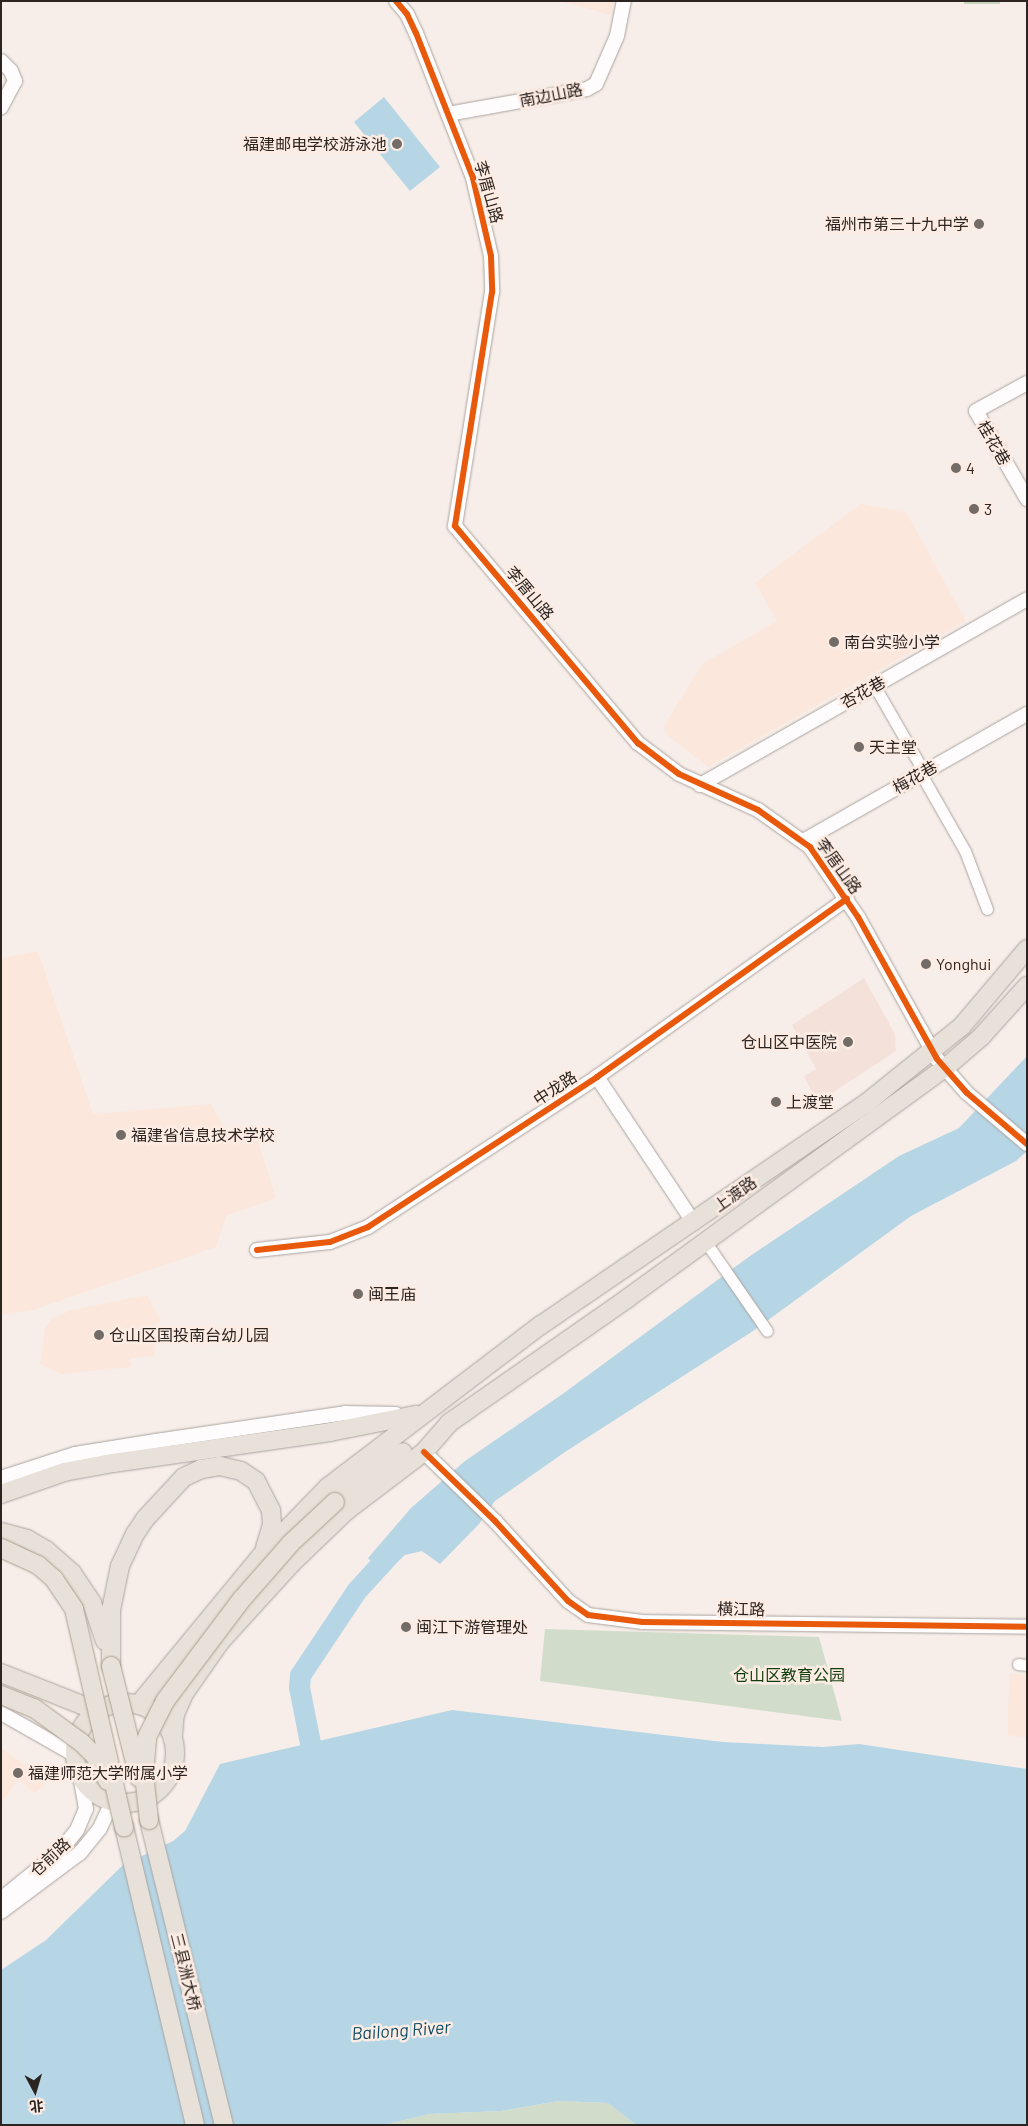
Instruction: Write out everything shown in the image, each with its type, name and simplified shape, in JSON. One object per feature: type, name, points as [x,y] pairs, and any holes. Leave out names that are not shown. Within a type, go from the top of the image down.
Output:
[{"type":"main road","name":"上渡路","points":[[139,1704],[262,1555],[328,1487],[421,1414],[540,1326],[694,1223],[864,1104],[932,1051],[976,1011],[1027,949]]},
{"type":"main road","name":"上渡路","points":[[173,1735],[175,1714],[185,1692],[220,1642],[340,1517],[430,1458],[449,1422],[945,1068],[981,1037],[1027,986]]},
{"type":"main road","points":[[1,1494],[64,1472],[113,1462],[330,1432],[421,1414]]},
{"type":"main road","points":[[149,1820],[144,1774],[147,1737],[165,1701],[242,1600],[291,1543],[335,1502],[449,1422]]},
{"type":"main road","points":[[111,1666],[111,1610],[120,1566],[134,1534],[168,1491],[184,1477],[201,1468],[220,1466],[241,1471],[256,1481],[272,1510],[272,1525],[262,1555]]},
{"type":"main road","points":[[1,1532],[27,1539],[46,1550],[72,1573],[92,1603],[111,1666],[149,1820]]},
{"type":"main road","points":[[1,1548],[38,1565],[54,1579],[74,1609],[124,1827]]},
{"type":"main road","points":[[1,1673],[91,1716]]},
{"type":"main road","points":[[1,1681],[91,1716]]},
{"type":"main road","points":[[1,1695],[34,1708],[82,1742],[95,1756],[106,1773],[124,1827]]},
{"type":"main road","points":[[110,1704],[139,1704],[159,1716],[173,1735],[176,1750],[174,1766],[158,1792],[128,1804],[112,1802],[96,1795],[80,1776],[75,1755],[76,1741],[91,1716],[110,1704]]},
{"type":"main road","name":"三县洲大桥","points":[[149,1820],[224,2125]]},
{"type":"main road","name":"三县洲大桥","points":[[124,1827],[195,2125]]},
{"type":"street","name":"李厝山路","points":[[396,1],[413,26],[448,114],[480,201],[490,244],[493,279],[455,526],[630,736],[663,764],[700,785],[758,810],[803,841],[821,860],[847,899],[932,1051],[967,1093],[1027,1144]]},
{"type":"street","name":"南边山路","points":[[448,114],[587,89],[596,84],[617,36],[624,1]]},
{"type":"street","points":[[1,61],[11,71],[15,81],[1,107]]},
{"type":"street","name":"桂花巷","points":[[1027,383],[976,411],[1027,499]]},
{"type":"street","name":"杏花巷","points":[[700,785],[1027,599]]},
{"type":"street","points":[[874,685],[965,851],[987,909]]},
{"type":"street","name":"梅花巷","points":[[803,841],[1027,714]]},
{"type":"street","name":"中龙路","points":[[257,1250],[330,1242],[354,1235],[597,1077],[847,899]]},
{"type":"street","points":[[597,1077],[694,1223]]},
{"type":"street","points":[[705,1241],[767,1331]]},
{"type":"street","points":[[1,1478],[75,1454],[156,1441],[345,1413],[421,1414]]},
{"type":"street","name":"横江路","points":[[430,1458],[495,1521],[568,1601],[578,1610],[600,1618],[643,1622],[1027,1627]]},
{"type":"street","points":[[1,1713],[75,1755]]},
{"type":"street","name":"仓前路","points":[[1,1899],[60,1851],[77,1830],[86,1809],[80,1776]]},
{"type":"street","name":"仓前路","points":[[1,1912],[80,1853],[100,1828],[112,1802]]},
{"type":"shaded area","points":[[559,1],[614,1],[611,15]]},
{"type":"shaded area","name":"南台实验小学","points":[[861,504],[906,512],[966,621],[708,767],[667,735],[664,726],[702,664],[777,621],[755,583]]},
{"type":"shaded area","name":"福建省信息技术学校","points":[[38,951],[93,1114],[211,1104],[225,1129],[258,1141],[276,1198],[226,1216],[216,1247],[33,1310],[1,1315],[1,958]]},
{"type":"shaded area","name":"仓山区中医院","points":[[864,978],[895,1034],[896,1051],[817,1103],[804,1076],[816,1069],[792,1025]]},
{"type":"shaded area","name":"仓山区国投南台幼儿园","points":[[147,1295],[161,1321],[153,1325],[155,1356],[130,1358],[131,1367],[61,1374],[40,1364],[45,1328],[52,1319],[72,1310]]},
{"type":"shaded area","points":[[1009,1674],[1027,1675],[1027,1738],[1008,1735]]},
{"type":"shaded area","name":"福建师范大学附属小学","points":[[1,1748],[30,1768],[45,1786],[34,1793],[19,1779],[1,1803]]},
{"type":"green space","points":[[964,1],[1000,1],[1000,4],[964,4]]},
{"type":"green space","name":"仓山区教育公园","points":[[545,1629],[819,1637],[842,1721],[540,1681]]},
{"type":"green space","points":[[559,2101],[608,2103],[636,2125],[384,2125],[429,2114],[501,2111]]},
{"type":"water","name":"福建邮电学校游泳池","points":[[384,97],[440,167],[410,191],[354,122]]},
{"type":"water","points":[[1027,1056],[1027,1151],[1016,1161],[911,1216],[753,1331],[565,1452],[495,1501],[479,1524],[440,1564],[422,1551],[405,1555],[383,1575],[368,1558],[411,1508],[465,1461],[564,1393],[750,1256],[899,1156],[959,1128]]},
{"type":"water","name":"Bailong River","points":[[452,1710],[723,1742],[823,1747],[859,1744],[1027,1769],[1027,2125],[636,2125],[608,2103],[559,2101],[501,2111],[429,2114],[384,2125],[1,2125],[1,1970],[46,1940],[123,1865],[173,1841],[185,1831],[220,1764]]},
{"type":"waterway","points":[[312,1771],[310,1743],[299,1687],[300,1675],[356,1591],[397,1546]]},
{"type":"cycle path","points":[[396,1],[407,14],[416,33],[473,178],[491,256],[492,292],[455,526],[638,743],[679,774],[758,810],[810,847],[858,917],[937,1059],[967,1093],[1027,1144]]},
{"type":"cycle path","points":[[257,1250],[330,1242],[368,1227],[597,1077],[847,899]]},
{"type":"cycle path","points":[[424,1452],[495,1521],[568,1601],[588,1615],[643,1622],[1027,1627]]},
{"type":"place","name":"福建邮电学校游泳池","points":[[397,144]]},
{"type":"place","name":"福州市第三十九中学","points":[[979,224]]},
{"type":"place","name":"4","points":[[956,468]]},
{"type":"place","name":"3","points":[[974,509]]},
{"type":"place","name":"南台实验小学","points":[[834,642]]},
{"type":"place","name":"天主堂","points":[[859,747]]},
{"type":"place","name":"Yonghui","points":[[926,964]]},
{"type":"place","name":"仓山区中医院","points":[[848,1042]]},
{"type":"place","name":"上渡堂","points":[[776,1102]]},
{"type":"place","name":"福建省信息技术学校","points":[[121,1135]]},
{"type":"place","name":"闽王庙","points":[[358,1294]]},
{"type":"place","name":"仓山区国投南台幼儿园","points":[[99,1335]]},
{"type":"place","name":"闽江下游管理处","points":[[406,1627]]},
{"type":"place","name":"福建师范大学附属小学","points":[[18,1773]]}]
